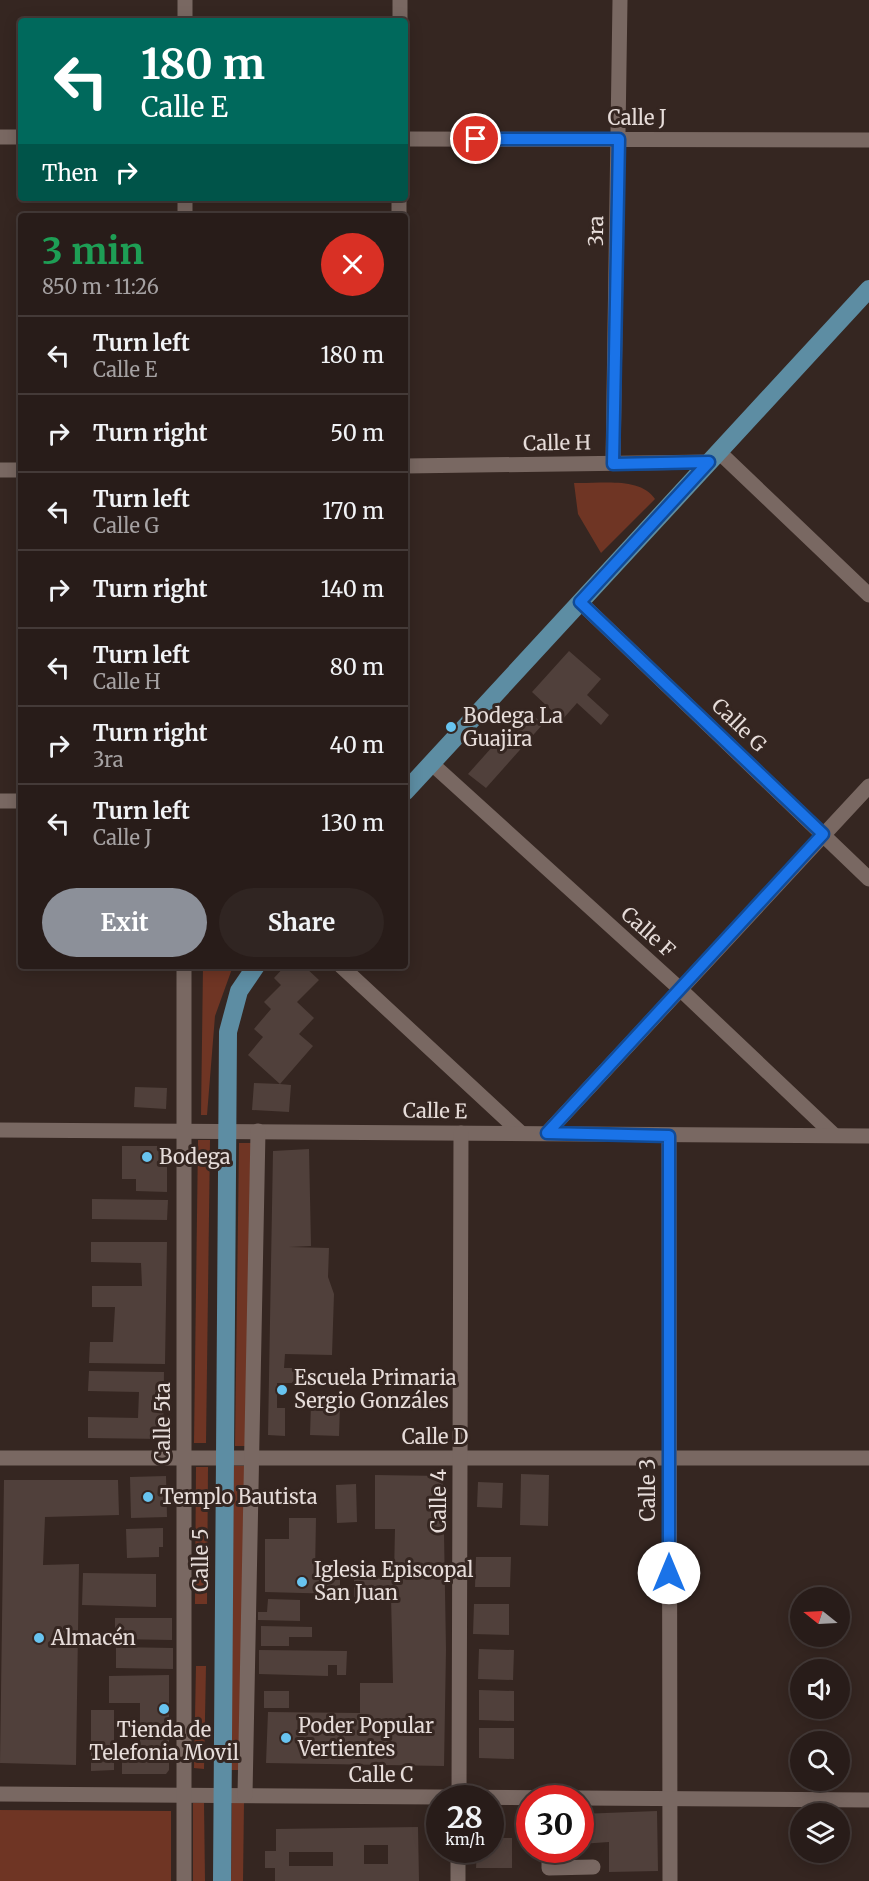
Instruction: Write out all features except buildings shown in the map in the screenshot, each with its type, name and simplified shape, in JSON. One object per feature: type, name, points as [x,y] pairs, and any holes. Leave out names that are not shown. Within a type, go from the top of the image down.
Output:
[{"type":"main road","points":[[408,789],[714,457],[867,297]]},
{"type":"main road","name":"Calle 5","points":[[222,1881],[225,1131],[228,1032],[239,992],[254,969]]},
{"type":"street","points":[[184,0],[184,18]]},
{"type":"street","points":[[400,0],[400,18]]},
{"type":"street","name":"3ra","points":[[613,464],[620,0]]},
{"type":"street","points":[[0,137],[18,138]]},
{"type":"street","name":"Calle J","points":[[408,139],[869,140]]},
{"type":"street","points":[[714,457],[869,595]]},
{"type":"street","name":"Calle H","points":[[408,466],[613,464],[714,457]]},
{"type":"street","points":[[0,470],[18,470]]},
{"type":"street","name":"Calle G","points":[[580,602],[869,879]]},
{"type":"street","name":"Calle F","points":[[431,764],[680,989],[834,1136]]},
{"type":"street","points":[[547,1133],[869,786]]},
{"type":"street","points":[[0,801],[18,801]]},
{"type":"street","name":"Calle 5ta","points":[[184,969],[184,1881]]},
{"type":"street","points":[[344,969],[521,1133]]},
{"type":"street","name":"Calle E","points":[[0,1130],[869,1136]]},
{"type":"street","points":[[245,1796],[254,1457],[258,1131]]},
{"type":"street","name":"Calle 4","points":[[459,1785],[461,1133]]},
{"type":"street","name":"Calle 3","points":[[669,1136],[670,1881]]},
{"type":"street","name":"Calle D","points":[[0,1458],[669,1460],[869,1458]]},
{"type":"street","name":"Calle C","points":[[0,1794],[426,1798]]},
{"type":"street","name":"Calle C","points":[[594,1798],[869,1800]]},
{"type":"street","points":[[458,1881],[459,1863]]},
{"type":"street","points":[[549,1863],[549,1868],[593,1867]]},
{"type":"shaded area","points":[[574,483],[629,484],[640,487],[655,499],[601,553],[578,514]]},
{"type":"shaded area","points":[[203,969],[232,969],[215,1016],[207,1115],[201,1115]]},
{"type":"shaded area","points":[[198,1140],[210,1140],[206,1443],[194,1443]]},
{"type":"shaded area","points":[[239,1143],[251,1143],[247,1446],[235,1446]]},
{"type":"shaded area","points":[[233,1466],[245,1466],[241,1770],[229,1770]]},
{"type":"shaded area","points":[[196,1467],[208,1467],[207,1604],[195,1604]]},
{"type":"shaded area","points":[[196,1666],[206,1666],[204,1769],[194,1768]]},
{"type":"shaded area","points":[[232,1802],[244,1802],[243,1881],[231,1881]]},
{"type":"shaded area","points":[[193,1803],[204,1803],[205,1881],[193,1881]]},
{"type":"shaded area","points":[[0,1810],[171,1811],[171,1881],[0,1881]]},
{"type":"place","name":"Bodega La Guajira","points":[[451,727]]},
{"type":"place","name":"Bodega","points":[[147,1157]]},
{"type":"place","name":"Escuela Primaria Sergio Gonzáles","points":[[282,1390]]},
{"type":"place","name":"Templo Bautista","points":[[148,1497]]},
{"type":"place","name":"Iglesia Episcopal San Juan","points":[[302,1582]]},
{"type":"place","name":"Almacén","points":[[39,1638]]},
{"type":"place","name":"Tienda de Telefonia Movil","points":[[164,1709]]},
{"type":"place","name":"Poder Popular Vertientes","points":[[286,1738]]},
{"type":"route","points":[[476,139],[619,139],[613,464],[709,462],[580,602],[823,834],[547,1133],[669,1136],[669,1573]]}]
